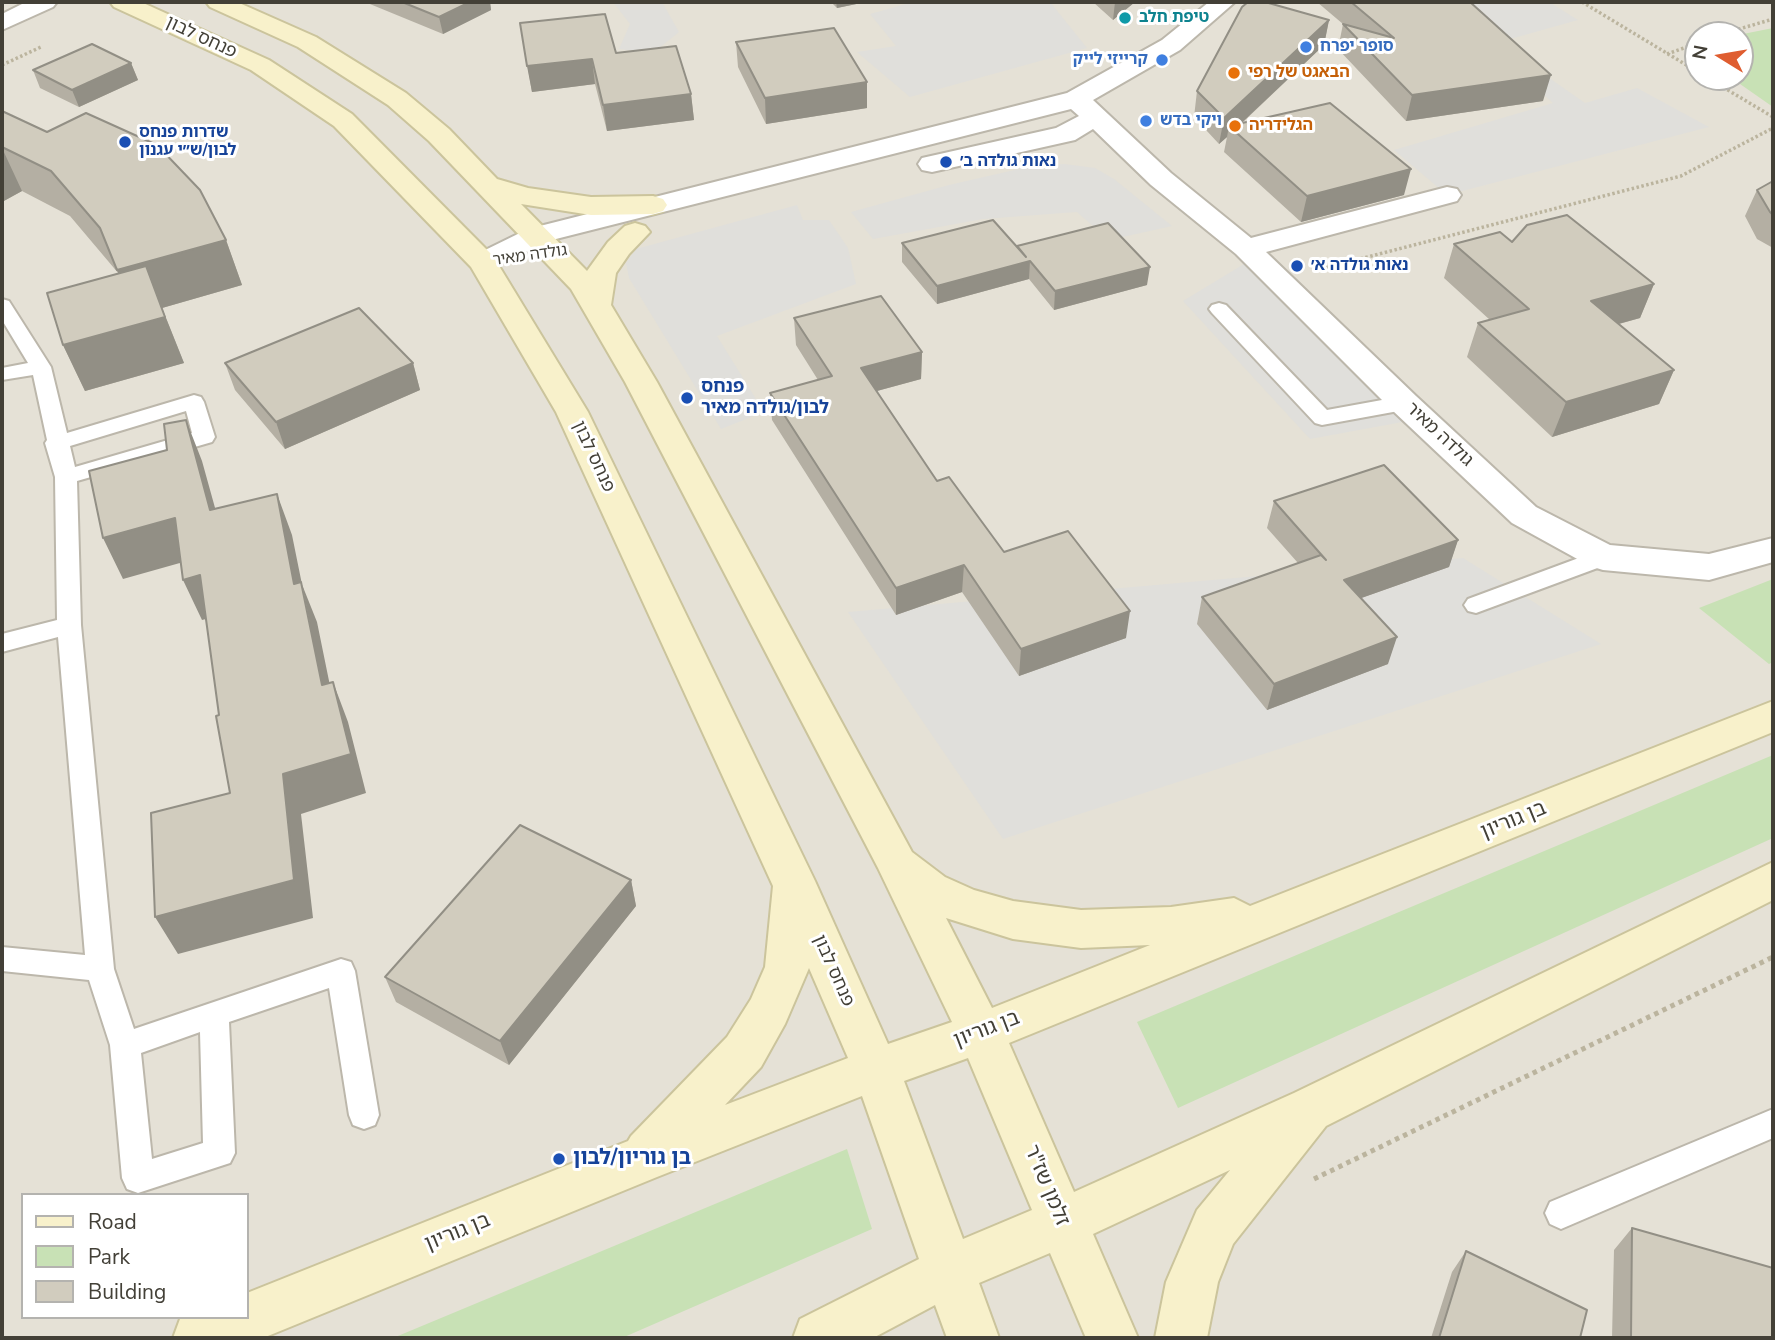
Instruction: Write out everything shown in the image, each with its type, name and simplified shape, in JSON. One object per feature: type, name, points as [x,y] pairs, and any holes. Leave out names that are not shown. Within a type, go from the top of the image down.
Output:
[{"type":"main road","name":"פנחס לבון","points":[[122,2],[260,65],[343,120],[483,262],[572,412],[793,881],[876,1069]]},
{"type":"main road","points":[[218,2],[307,42],[397,99],[439,135],[584,285],[641,382],[896,862],[981,1033]]},
{"type":"main road","points":[[484,183],[524,196],[591,206],[653,205]]},
{"type":"main road","points":[[596,305],[604,266],[635,232]]},
{"type":"main road","name":"בן גוריון","points":[[248,1318],[640,1160],[876,1069],[981,1033],[1773,716]]},
{"type":"main road","points":[[896,862],[930,890],[964,906],[1013,920],[1081,929],[1171,926],[1291,909]]},
{"type":"main road","points":[[819,1338],[948,1271],[1061,1223],[1311,1109],[1773,880]]},
{"type":"main road","points":[[640,1160],[744,1052],[769,1010],[787,967],[793,920],[793,881]]},
{"type":"main road","name":"זלמן שז\"ר","points":[[981,1033],[1112,1338]]},
{"type":"main road","points":[[876,1069],[973,1338]]},
{"type":"main road","points":[[1181,1338],[1192,1282],[1216,1227],[1311,1109]]},
{"type":"main road","name":"בן גוריון","points":[[199,1338],[246,1319]]},
{"type":"street","points":[[2,23],[45,2]]},
{"type":"street","name":"גולדה מאיר","points":[[548,245],[653,205],[753,194],[1065,134],[1086,108],[1171,45],[1223,2]]},
{"type":"street","name":"גולדה מאיר","points":[[483,262],[548,245],[635,232],[753,194],[1037,111],[1086,108],[1161,179],[1246,248],[1404,403],[1524,515],[1603,557],[1709,567],[1773,550]]},
{"type":"street","name":"גולדה מאיר","points":[[1037,111],[1065,134],[1161,179]]},
{"type":"street","points":[[1246,248],[1447,195]]},
{"type":"lane","points":[[2,305],[41,367],[56,443],[66,477],[69,625],[100,969],[125,1045],[138,1178],[219,1153],[214,1014]]},
{"type":"lane","points":[[1219,309],[1322,418],[1404,403]]},
{"type":"lane","points":[[2,374],[41,367]]},
{"type":"lane","points":[[56,443],[194,402],[204,437],[66,477]]},
{"type":"lane","points":[[1476,605],[1603,557]]},
{"type":"lane","points":[[2,643],[69,625]]},
{"type":"lane","points":[[2,959],[100,969]]},
{"type":"lane","points":[[125,1045],[341,971],[364,1115]]},
{"type":"lane","points":[[1561,1213],[1773,1123]]},
{"type":"path","points":[[1582,2],[1684,64]]},
{"type":"path","points":[[1754,25],[1773,19]]},
{"type":"path","points":[[2,65],[41,47]]},
{"type":"path","points":[[1667,54],[1684,48]]},
{"type":"path","points":[[1729,91],[1773,117]]},
{"type":"path","points":[[1279,280],[1681,176],[1773,128]]},
{"type":"path","points":[[1302,1185],[1773,957]]},
{"type":"shaded area","points":[[2,2],[1773,2],[1773,1338],[2,1338]]},
{"type":"shaded area","points":[[613,2],[662,2],[679,32],[653,53],[619,49],[630,24]]},
{"type":"shaded area","points":[[913,2],[1050,2],[1087,48],[910,97],[857,52],[896,46],[870,14]]},
{"type":"shaded area","points":[[1421,2],[1549,2],[1578,20],[1496,43]]},
{"type":"shaded area","points":[[1522,59],[1585,103],[1637,88],[1709,127],[1447,195],[1394,150],[1553,103],[1510,64]]},
{"type":"shaded area","points":[[1064,164],[1095,168],[1114,179],[1172,226],[1109,240],[1077,212],[983,219],[873,239],[851,212],[1032,166]]},
{"type":"shaded area","points":[[797,205],[803,220],[829,220],[848,248],[856,284],[717,336],[764,412],[721,429],[629,278],[626,263],[636,249]]},
{"type":"shaded area","points":[[1244,264],[1408,421],[1310,439],[1183,301]]},
{"type":"shaded area","points":[[1463,558],[1601,644],[1003,839],[848,612]]},
{"type":"green space","points":[[1773,28],[1773,107],[1750,91],[1754,91],[1754,32]]},
{"type":"green space","points":[[1773,579],[1773,662],[1769,664],[1699,608]]},
{"type":"green space","points":[[1773,755],[1773,838],[1178,1108],[1137,1022]]},
{"type":"green space","points":[[847,1149],[872,1229],[622,1338],[393,1338]]},
{"type":"building","points":[[402,2],[470,2],[439,17]]},
{"type":"building","points":[[1248,2],[1265,2],[1329,20],[1224,118],[1197,91],[1242,7]]},
{"type":"building","points":[[1351,2],[1470,2],[1551,75],[1412,95],[1343,24],[1394,38]]},
{"type":"building","points":[[605,14],[616,53],[676,46],[691,94],[603,105],[592,59],[527,66],[520,23]]},
{"type":"building","points":[[834,28],[867,82],[765,98],[736,42]]},
{"type":"building","points":[[92,44],[131,63],[72,90],[33,70]]},
{"type":"building","points":[[1330,103],[1411,169],[1307,196],[1229,126]]},
{"type":"building","points":[[2,111],[47,132],[86,113],[157,145],[200,190],[226,240],[117,270],[100,228],[51,171],[2,147]]},
{"type":"building","points":[[1773,181],[1773,215],[1757,190]]},
{"type":"building","points":[[1567,215],[1654,284],[1591,301],[1674,370],[1566,402],[1478,323],[1529,309],[1454,244],[1500,232],[1512,242],[1527,225]]},
{"type":"building","points":[[993,220],[1026,257],[1017,246],[1108,223],[1150,267],[1055,291],[1030,261],[937,286],[902,243]]},
{"type":"building","points":[[146,266],[165,317],[63,345],[47,293]]},
{"type":"building","points":[[881,296],[922,352],[861,368],[937,481],[949,477],[1004,552],[1068,531],[1130,611],[1021,649],[964,565],[896,588],[770,393],[832,376],[794,318]]},
{"type":"building","points":[[359,308],[413,363],[276,422],[225,363]]},
{"type":"building","points":[[186,420],[210,510],[277,494],[294,584],[301,582],[322,685],[333,682],[351,754],[283,774],[294,880],[155,917],[151,813],[230,793],[216,716],[219,715],[200,575],[183,580],[175,518],[103,538],[89,471],[167,450],[164,424]]},
{"type":"building","points":[[1384,465],[1458,540],[1344,580],[1397,637],[1274,684],[1202,597],[1321,555],[1326,560],[1274,501]]},
{"type":"building","points":[[520,825],[631,880],[500,1041],[385,977]]},
{"type":"building","points":[[1632,1228],[1773,1268],[1773,1338],[1631,1338]]},
{"type":"building","points":[[1466,1251],[1587,1310],[1580,1338],[1439,1338]]},
{"type":"place","name":"טיפת חלב","points":[[1125,18]]},
{"type":"place","name":"סופר יפרח","points":[[1306,47]]},
{"type":"place","name":"קרייזי לייק","points":[[1162,60]]},
{"type":"place","name":"הבאגט של רפי","points":[[1234,73]]},
{"type":"place","name":"ויקי בדש","points":[[1146,121]]},
{"type":"place","name":"הגלידריה","points":[[1235,126]]},
{"type":"place","name":"שדרות פנחס לבון/ש״י עגנון","points":[[125,142]]},
{"type":"place","name":"נאות גולדה ב׳","points":[[946,162]]},
{"type":"place","name":"נאות גולדה א׳","points":[[1297,266]]},
{"type":"place","name":"פנחס לבון/גולדה מאיר","points":[[687,398]]},
{"type":"place","name":"בן גוריון/לבון","points":[[559,1159]]}]
